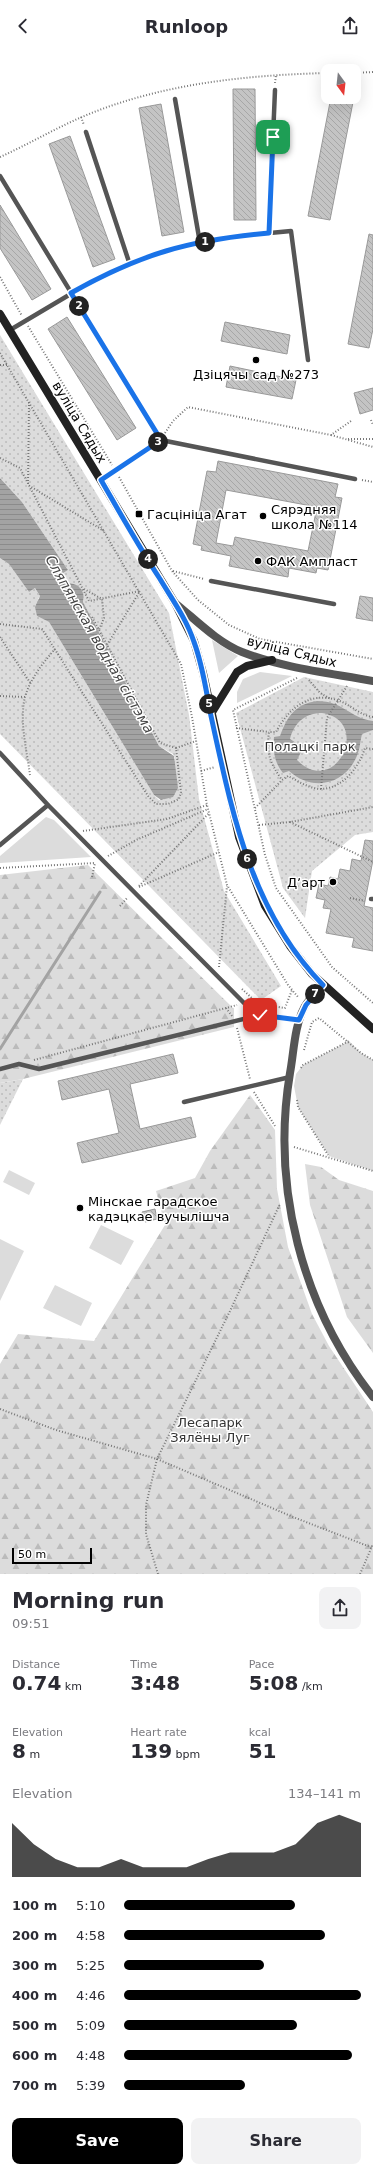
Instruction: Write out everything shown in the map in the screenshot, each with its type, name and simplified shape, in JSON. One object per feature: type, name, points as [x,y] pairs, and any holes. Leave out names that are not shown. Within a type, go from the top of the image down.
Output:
[{"type":"main road","name":"вуліца Сядых","points":[[0,314],[175,603]]},
{"type":"main road","points":[[175,603],[194,641],[203,673],[222,766],[239,837],[265,906],[295,953],[323,985],[373,1029]]},
{"type":"main road","points":[[211,714],[237,672],[247,666],[272,660]]},
{"type":"street","name":"вуліца Сядых","points":[[175,603],[226,643],[241,652],[373,681]]},
{"type":"street","points":[[323,985],[306,1005],[299,1020],[285,1115],[285,1185],[296,1241],[314,1296],[333,1339],[358,1378],[373,1397]]},
{"type":"lane","points":[[269,233],[275,90]]},
{"type":"lane","points":[[176,98],[200,243]]},
{"type":"lane","points":[[86,132],[130,265]]},
{"type":"lane","points":[[0,176],[161,440]]},
{"type":"lane","points":[[10,330],[26,322],[101,276],[166,251],[229,237],[291,231],[308,360]]},
{"type":"lane","points":[[101,480],[161,440],[355,479]]},
{"type":"lane","points":[[211,581],[334,604]]},
{"type":"lane","points":[[0,753],[48,805],[244,1003],[260,1015]]},
{"type":"lane","points":[[0,845],[48,805]]},
{"type":"lane","points":[[0,1070],[19,1064],[39,1069],[260,1015],[299,1020]]},
{"type":"lane","points":[[184,1102],[290,1077]]},
{"type":"path","points":[[361,73],[373,72]]},
{"type":"path","points":[[0,158],[81,117],[148,94],[175,88],[276,75],[321,73]]},
{"type":"path","points":[[0,277],[92,430],[172,571],[198,600],[229,625],[260,639],[373,659]]},
{"type":"path","points":[[0,353],[140,591],[181,664],[207,805],[227,885],[288,986],[298,996]]},
{"type":"path","points":[[0,365],[7,365]]},
{"type":"path","points":[[28,485],[29,402]]},
{"type":"path","points":[[161,440],[173,421],[188,407],[331,435],[373,447]]},
{"type":"path","points":[[371,420],[373,426]]},
{"type":"path","points":[[331,435],[351,421]]},
{"type":"path","points":[[346,439],[373,439]]},
{"type":"path","points":[[0,458],[20,468],[89,601],[140,591]]},
{"type":"path","points":[[355,479],[373,482]]},
{"type":"path","points":[[28,485],[105,532]]},
{"type":"path","points":[[172,571],[211,581]]},
{"type":"path","points":[[83,589],[102,599]]},
{"type":"path","points":[[107,644],[140,591]]},
{"type":"path","points":[[99,630],[104,618],[102,599]]},
{"type":"path","points":[[92,616],[160,743],[176,748],[196,740]]},
{"type":"path","points":[[0,624],[42,629],[148,796],[156,804],[168,804],[179,799],[182,792],[176,748]]},
{"type":"path","points":[[0,637],[32,684]]},
{"type":"path","points":[[31,778],[24,721],[25,697],[40,666],[54,649]]},
{"type":"path","points":[[331,699],[320,693],[310,680],[296,678],[233,710],[259,825],[264,855],[276,888],[332,968],[373,1003]]},
{"type":"path","points":[[321,789],[328,715],[348,684]]},
{"type":"path","points":[[0,696],[25,697]]},
{"type":"path","points":[[236,728],[276,732],[291,709],[306,701],[322,698],[337,700],[364,716],[373,718]]},
{"type":"path","points":[[269,732],[267,743],[270,763],[282,780]]},
{"type":"path","points":[[255,808],[282,780],[288,776],[307,786],[321,789],[334,785],[350,776],[360,762],[365,748],[373,749]]},
{"type":"path","points":[[201,771],[222,766]]},
{"type":"path","points":[[83,831],[167,819],[207,805]]},
{"type":"path","points":[[259,825],[290,822],[373,807]]},
{"type":"path","points":[[108,856],[136,840],[208,809]]},
{"type":"path","points":[[209,814],[136,888],[219,852]]},
{"type":"path","points":[[290,822],[373,862]]},
{"type":"path","points":[[0,868],[95,863],[92,877]]},
{"type":"path","points":[[219,968],[227,885]]},
{"type":"path","points":[[120,906],[129,896]]},
{"type":"path","points":[[19,1064],[244,1003]]},
{"type":"path","points":[[303,1052],[312,1022],[320,1018],[349,1041],[361,1053],[373,1060]]},
{"type":"path","points":[[236,1021],[252,1086],[258,1101],[277,1128]]},
{"type":"path","points":[[301,1059],[299,1068],[349,1041]]},
{"type":"path","points":[[296,1093],[298,1107],[329,1156]]},
{"type":"path","points":[[289,1146],[329,1156],[373,1171]]},
{"type":"path","points":[[158,1574],[146,1534],[146,1504],[157,1459],[230,1311],[282,1200]]},
{"type":"path","points":[[0,1409],[56,1430],[157,1459],[293,1517],[372,1548]]},
{"type":"path","points":[[360,1574],[373,1544]]},
{"type":"green space","points":[[0,335],[169,613],[189,715],[199,799],[224,891],[281,986],[261,1000],[0,734],[0,558],[9,564],[29,592],[35,588],[40,596],[38,599],[37,616],[49,622],[154,795],[159,800],[164,800],[175,758],[173,754],[159,746],[83,602],[84,599],[68,583],[64,583],[60,575],[68,570],[22,502],[0,478]]},
{"type":"green space","points":[[212,640],[238,656],[219,673]]},
{"type":"green space","points":[[260,672],[292,676],[237,703],[237,692],[243,679]]},
{"type":"green space","name":"Полацкі парк","points":[[304,677],[373,692],[373,832],[355,835],[312,871],[305,918],[283,888],[236,713]]},
{"type":"green space","points":[[46,817],[54,820],[91,857],[0,863],[0,856]]},
{"type":"green space","points":[[88,865],[234,1009],[234,1027],[23,1079],[0,1083],[0,875]]},
{"type":"green space","points":[[349,1041],[361,1053],[373,1060],[373,1171],[329,1156],[298,1107],[294,1086],[296,1074],[303,1065]]},
{"type":"green space","points":[[23,1079],[0,1125],[0,1083]]},
{"type":"green space","name":"Лесапарк Зялёны Луг","points":[[250,1095],[275,1130],[277,1189],[288,1247],[312,1314],[329,1346],[373,1412],[373,1574],[0,1574],[0,1364],[18,1334],[94,1341],[165,1225],[156,1191],[195,1178],[210,1151]]},
{"type":"green space","points":[[305,1164],[321,1167],[339,1180],[373,1191],[373,1353],[347,1317],[310,1205]]},
{"type":"green space","points":[[9,1170],[35,1183],[29,1195],[3,1182]]},
{"type":"green space","points":[[101,1225],[134,1241],[121,1265],[89,1248]]},
{"type":"green space","points":[[0,1239],[24,1251],[0,1301]]},
{"type":"green space","points":[[55,1285],[92,1303],[81,1326],[43,1308]]},
{"type":"water","name":"Сляпянская водная сістэма","points":[[0,478],[22,502],[68,570],[60,575],[64,583],[77,585],[82,590],[84,597],[83,602],[159,746],[174,756],[178,788],[173,797],[161,800],[154,795],[49,622],[37,616],[35,607],[40,596],[35,588],[29,592],[9,564],[0,558]]},
{"type":"water","points":[[317,701],[334,704],[358,717],[373,721],[373,730],[362,734],[356,758],[343,775],[335,780],[316,783],[307,781],[289,771],[283,773],[278,765],[275,756],[274,737],[280,736],[289,717],[297,708]],"holes":[[[316,713],[322,713],[337,719],[345,729],[347,742],[343,754],[335,764],[324,770],[311,770],[297,760],[301,752],[301,746],[290,739],[297,724],[305,717]]]},
{"type":"building","points":[[233,89],[255,89],[256,220],[234,220]]},
{"type":"building","points":[[161,104],[184,232],[162,236],[139,108]]},
{"type":"building","points":[[330,104],[353,104],[330,220],[308,216]]},
{"type":"building","points":[[70,136],[115,259],[93,267],[49,144]]},
{"type":"building","points":[[0,205],[51,289],[32,300],[0,248]]},
{"type":"building","points":[[369,234],[373,235],[373,329],[369,348],[348,344]]},
{"type":"building","points":[[67,317],[136,428],[117,440],[48,329]]},
{"type":"building","points":[[225,322],[290,335],[287,354],[221,341]]},
{"type":"building","points":[[230,366],[296,380],[292,399],[226,387]]},
{"type":"building","points":[[373,388],[373,410],[360,414],[354,393]]},
{"type":"building","points":[[218,461],[338,484],[335,497],[342,498],[328,570],[317,568],[316,573],[289,568],[288,577],[229,566],[231,556],[201,550],[202,546],[193,544],[207,471],[216,472]],"holes":[[[226,490],[317,507],[308,551],[235,537],[233,546],[216,543]]]},
{"type":"building","points":[[360,596],[373,598],[373,621],[356,618]]},
{"type":"building","points":[[365,840],[373,841],[373,860],[364,906],[373,908],[373,951],[352,947],[354,938],[326,933],[331,909],[323,908],[325,900],[316,898],[319,884],[328,886],[330,877],[338,879],[340,869],[350,871],[352,859],[361,861]]},
{"type":"building","points":[[173,1054],[178,1073],[130,1084],[140,1129],[191,1117],[196,1137],[82,1163],[77,1143],[119,1133],[109,1089],[62,1100],[58,1081]]},
{"type":"building","points":[[155,1209],[157,1219],[145,1222],[142,1212]]},
{"type":"waterway","points":[[0,1049],[100,892]]},
{"type":"place","name":"Дзіцячы сад №273","points":[[256,360]]},
{"type":"place","name":"Гасцініца Агат","points":[[139,514]]},
{"type":"place","name":"Сярэдняя школа №114","points":[[263,516]]},
{"type":"place","name":"ФАК Ампласт","points":[[258,561]]},
{"type":"place","name":"Дʼарт","points":[[333,882]]},
{"type":"place","name":"Мінскае гарадское кадэцкае вучылішча","points":[[80,1208]]},
{"type":"route","points":[[260,1015],[299,1020],[306,1005],[323,985],[304,965],[290,946],[265,906],[239,837],[203,673],[194,641],[175,603],[101,480],[161,440],[71,293],[101,276],[166,251],[229,237],[269,233],[273,137]]}]
